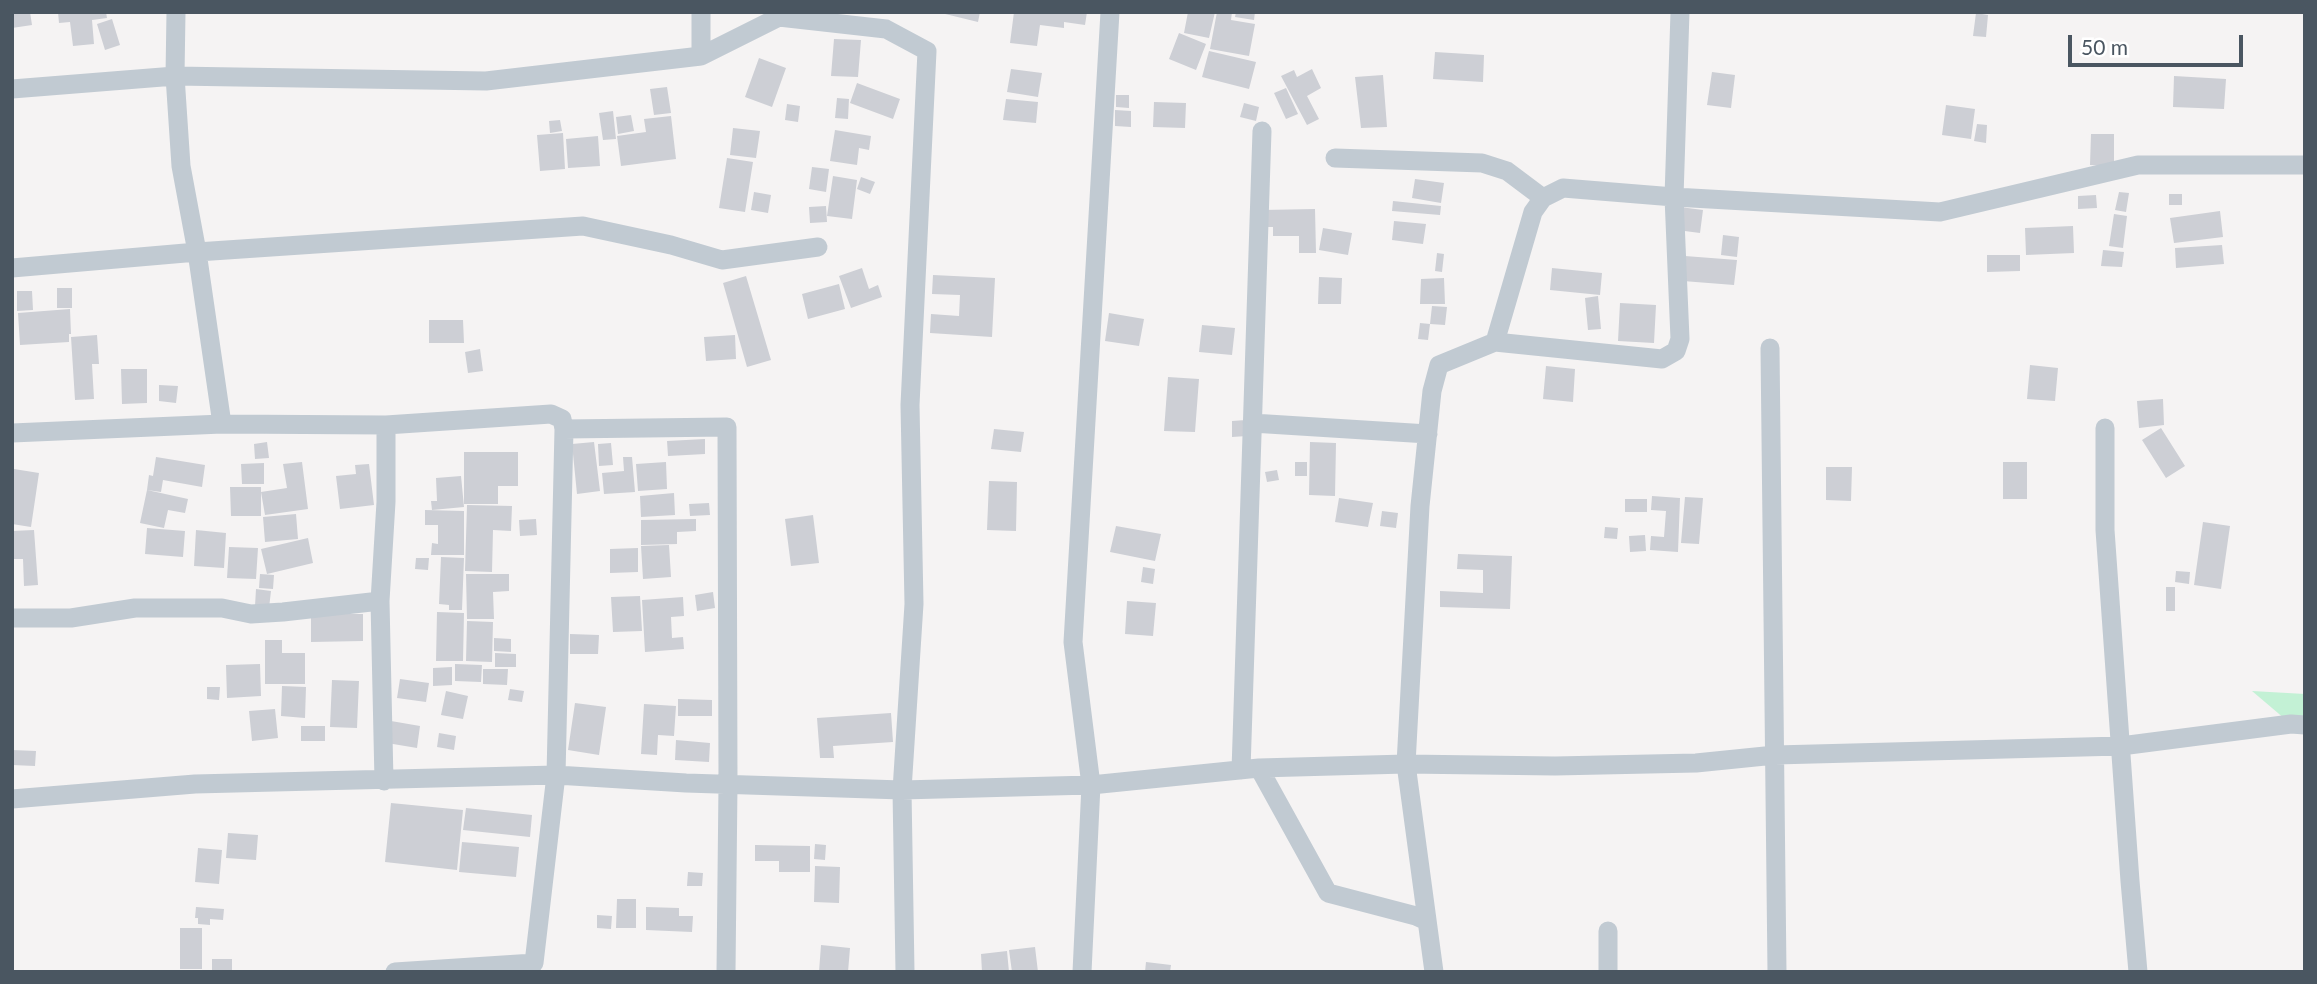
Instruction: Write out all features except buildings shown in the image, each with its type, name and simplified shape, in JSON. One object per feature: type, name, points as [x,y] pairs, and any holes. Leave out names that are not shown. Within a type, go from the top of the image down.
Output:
[{"type":"street","points":[[176,12],[175,76],[181,166],[197,252],[222,424]]},
{"type":"street","points":[[701,12],[701,56]]},
{"type":"street","points":[[1082,972],[1091,785],[1073,642],[1110,12]]},
{"type":"street","points":[[1434,972],[1406,764],[1417,536],[1432,391],[1439,365],[1495,342],[1662,359],[1676,351],[1680,339],[1674,197],[1680,12]]},
{"type":"street","points":[[12,89],[175,76],[486,81],[701,56],[779,18],[886,29],[927,51],[910,405],[914,604],[902,790],[905,972]]},
{"type":"street","points":[[1262,131],[1252,423],[1250,769],[1328,893],[1427,921]]},
{"type":"street","points":[[1335,158],[1482,163],[1507,171],[1543,198]]},
{"type":"street","points":[[1495,342],[1532,212],[1543,198],[1563,188],[1940,212],[2137,165],[2305,165]]},
{"type":"street","points":[[12,268],[197,252],[583,226],[671,245],[722,260],[818,247]]},
{"type":"street","points":[[1770,348],[1777,972]]},
{"type":"street","points":[[12,433],[222,424],[386,425],[551,414],[562,419],[564,429],[556,775],[536,967],[395,972]]},
{"type":"street","points":[[1252,423],[1428,434]]},
{"type":"street","points":[[384,781],[380,601],[387,502],[386,425]]},
{"type":"street","points":[[564,429],[727,427],[726,972]]},
{"type":"street","points":[[2105,428],[2105,530],[2138,972]]},
{"type":"street","points":[[12,618],[71,618],[135,608],[222,608],[251,614],[380,601]]},
{"type":"street","points":[[12,799],[195,784],[556,775],[902,790],[1091,785],[1250,769],[1406,764],[1645,764],[1775,755],[2121,746],[2291,724],[2305,725]]},
{"type":"street","points":[[1608,931],[1608,972]]},
{"type":"green space","points":[[2252,691],[2305,694],[2305,736]]}]
